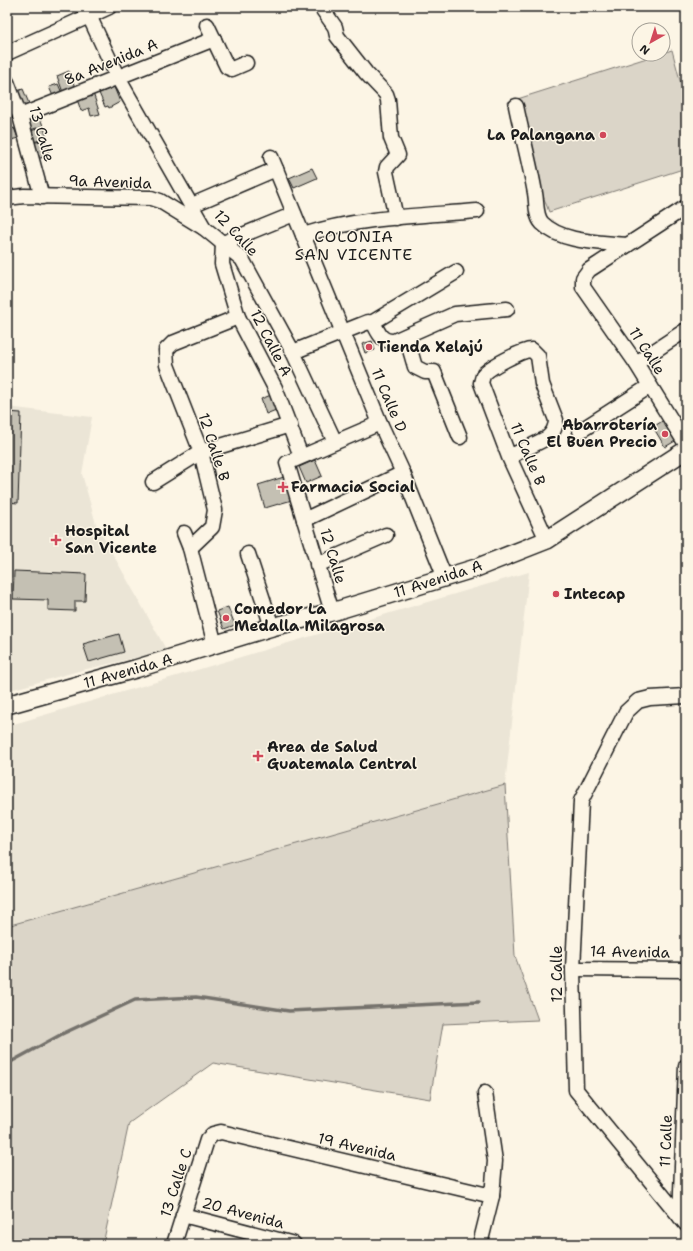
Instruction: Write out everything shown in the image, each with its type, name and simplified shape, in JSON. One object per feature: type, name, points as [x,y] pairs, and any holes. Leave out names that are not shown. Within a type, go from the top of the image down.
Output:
[{"type":"street","points":[[7,53],[88,12],[109,7]]},
{"type":"street","points":[[321,7],[335,27],[337,36],[388,100],[391,138],[398,155],[387,166],[386,172],[396,218]]},
{"type":"street","name":"12 Calle","points":[[88,12],[118,78],[204,228],[242,259],[293,352],[335,442]]},
{"type":"street","points":[[207,25],[227,67],[232,68],[246,63]]},
{"type":"street","name":"8a Avenida A","points":[[20,116],[214,39]]},
{"type":"street","name":"13 Calle","points":[[7,82],[20,116],[42,197]]},
{"type":"street","points":[[516,106],[535,194],[537,215],[541,222],[552,230],[573,238],[627,245],[686,207]]},
{"type":"street","name":"11 Calle D","points":[[192,205],[273,163],[380,423],[403,473],[445,578]]},
{"type":"street","name":"9a Avenida","points":[[7,198],[24,196],[151,198],[160,201],[204,228]]},
{"type":"street","points":[[303,235],[330,226],[396,218],[478,211]]},
{"type":"street","points":[[223,243],[294,214]]},
{"type":"street","name":"12 Calle A","points":[[223,243],[222,264],[238,317],[275,388],[301,456]]},
{"type":"street","name":"11 Calle","points":[[627,245],[589,270],[583,278],[583,287],[636,363],[686,444]]},
{"type":"street","points":[[293,352],[368,322],[373,322],[456,272]]},
{"type":"street","points":[[373,322],[379,335],[385,340],[394,340],[455,314],[507,309]]},
{"type":"street","name":"12 Calle B","points":[[190,548],[207,534],[214,520],[215,510],[200,452],[167,366],[166,350],[173,343],[238,317]]},
{"type":"street","points":[[636,363],[686,330]]},
{"type":"street","points":[[406,336],[415,367],[425,372],[434,372],[460,437]]},
{"type":"street","name":"11 Calle B","points":[[509,457],[547,438],[554,430],[556,420],[542,384],[538,356],[532,350],[524,351],[488,371],[482,378],[483,388],[509,457],[547,540]]},
{"type":"street","points":[[580,431],[650,386]]},
{"type":"street","points":[[301,456],[380,423]]},
{"type":"street","points":[[153,482],[200,452],[290,425]]},
{"type":"street","name":"11 Avenida A","points":[[7,705],[445,578],[547,540],[686,450]]},
{"type":"street","name":"12 Calle","points":[[301,456],[287,463],[332,612]]},
{"type":"street","points":[[304,520],[403,473]]},
{"type":"street","points":[[184,533],[190,548],[214,645]]},
{"type":"street","points":[[317,565],[386,535]]},
{"type":"street","points":[[248,554],[272,627]]},
{"type":"street","name":"12 Calle","points":[[683,1220],[576,1090],[573,969],[581,801],[626,712],[638,701],[650,698],[686,696]]},
{"type":"street","name":"14 Avenida","points":[[573,969],[686,970]]},
{"type":"street","name":"11 Calle","points":[[683,1220],[686,1066]]},
{"type":"street","points":[[480,1244],[492,1196],[495,1161],[485,1093]]},
{"type":"street","name":"19 Avenida","points":[[213,1134],[221,1132],[492,1196]]},
{"type":"street","name":"13 Calle C","points":[[174,1244],[207,1140],[213,1134]]},
{"type":"street","name":"20 Avenida","points":[[183,1215],[294,1244]]},
{"type":"shaded area","name":"La Palangana","points":[[671,50],[686,103],[686,168],[549,212],[508,102],[634,62],[671,62]]},
{"type":"shaded area","name":"Hospital San Vicente","points":[[7,407],[92,417],[82,474],[96,524],[167,651],[82,670],[7,691]]},
{"type":"shaded area","name":"Area de Salud Guatemala Central","points":[[529,572],[505,785],[7,926],[7,726]]},
{"type":"shaded area","points":[[505,785],[515,956],[538,1020],[443,1024],[430,1099],[213,1063],[129,1123],[103,1244],[7,1244],[7,926]]},
{"type":"building","points":[[69,71],[76,90],[64,95],[57,76]]},
{"type":"building","points":[[58,84],[62,93],[53,96],[49,87]]},
{"type":"building","points":[[114,87],[120,102],[109,108],[108,106],[105,107],[99,93]]},
{"type":"building","points":[[23,89],[30,106],[21,110],[14,92]]},
{"type":"building","points":[[93,93],[100,114],[91,116],[89,108],[81,111],[77,99]]},
{"type":"building","points":[[38,112],[43,126],[27,131],[23,117]]},
{"type":"building","points":[[44,127],[47,138],[30,143],[27,132]]},
{"type":"building","points":[[14,128],[18,138],[8,141],[7,131]]},
{"type":"building","points":[[45,140],[49,156],[36,159],[32,143]]},
{"type":"building","points":[[312,168],[317,178],[294,188],[289,178]]},
{"type":"building","name":"Tienda Xelajú","points":[[372,341],[375,350],[365,353],[362,344]]},
{"type":"building","points":[[276,393],[281,408],[266,414],[261,399]]},
{"type":"building","points":[[7,412],[21,413],[18,503],[7,502]]},
{"type":"building","name":"Abarrotería El Buen Precio","points":[[664,420],[677,440],[665,447],[653,427]]},
{"type":"building","points":[[315,460],[322,476],[306,483],[299,467]]},
{"type":"building","points":[[284,477],[292,500],[265,508],[258,485]]},
{"type":"building","points":[[14,571],[86,574],[85,601],[75,601],[75,611],[48,610],[48,600],[13,599]]},
{"type":"building","name":"Comedor La Medalla Milagrosa","points":[[228,607],[235,625],[224,629],[217,611]]},
{"type":"building","points":[[119,634],[124,652],[89,662],[83,644]]},
{"type":"waterway","points":[[7,1064],[62,1034],[135,1000],[196,997],[289,1011],[479,1002]]},
{"type":"place","name":"La Palangana","points":[[603,135]]},
{"type":"place","name":"Tienda Xelajú","points":[[369,347]]},
{"type":"place","name":"Abarrotería El Buen Precio","points":[[665,434]]},
{"type":"place","name":"Farmacia Social","points":[[283,487]]},
{"type":"place","name":"Hospital San Vicente","points":[[56,540]]},
{"type":"place","name":"Intecap","points":[[556,594]]},
{"type":"place","name":"Comedor La Medalla Milagrosa","points":[[226,618]]},
{"type":"place","name":"Area de Salud Guatemala Central","points":[[258,756]]},
{"type":"district","name":"COLONIA SAN VICENTE","points":[[354,245]]}]
